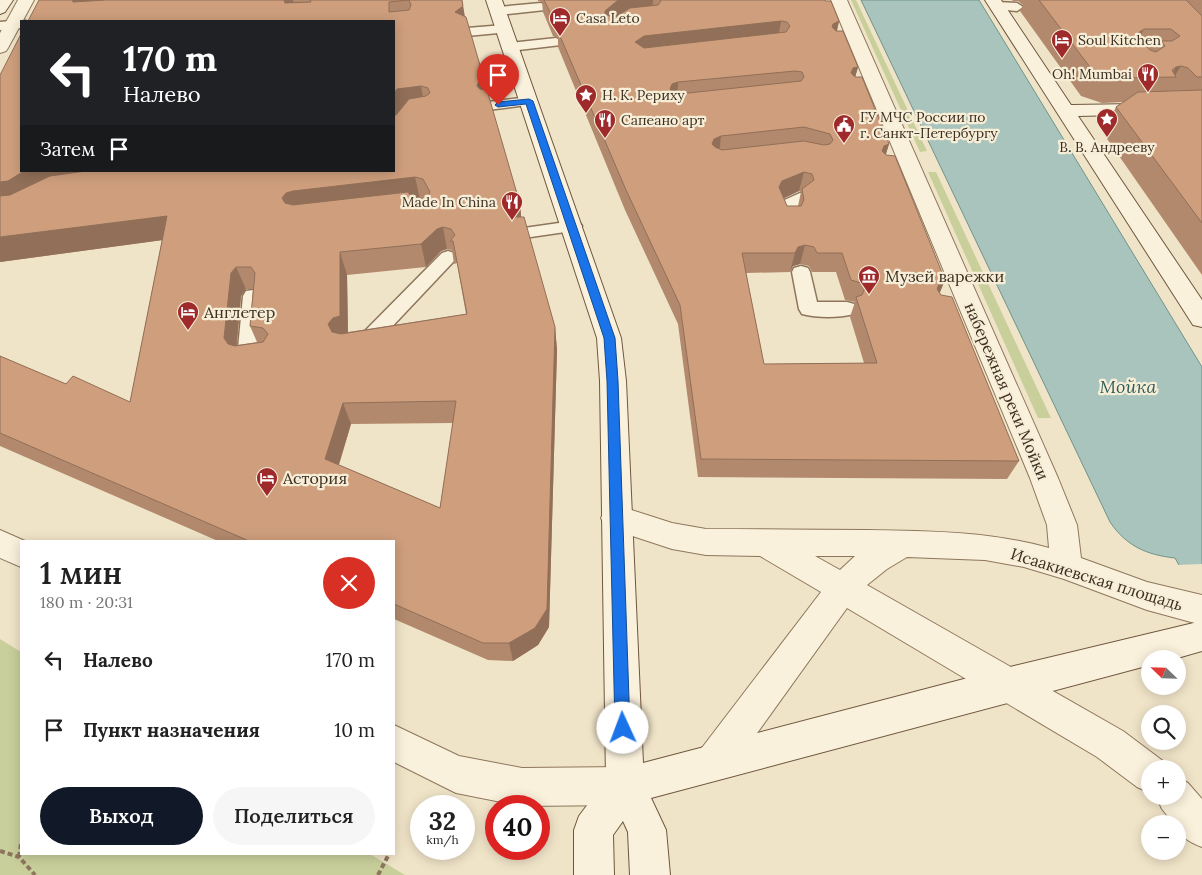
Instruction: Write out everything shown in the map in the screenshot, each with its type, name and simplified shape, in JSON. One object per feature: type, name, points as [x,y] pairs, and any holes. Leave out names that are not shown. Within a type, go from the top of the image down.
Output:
[{"type":"street","points":[[0,9],[5,0]]},
{"type":"street","points":[[0,48],[26,0]]},
{"type":"street","points":[[995,3],[1202,319]]},
{"type":"street","name":"набережная реки Мойки","points":[[838,10],[903,169],[964,308],[1051,496],[1062,525],[1066,566]]},
{"type":"street","points":[[501,21],[610,338],[613,381],[625,786],[647,830],[650,875]]},
{"type":"street","points":[[1067,111],[1172,102],[1202,108]]},
{"type":"street","name":"Исаакиевская площадь","points":[[616,518],[672,536],[706,542],[903,544],[985,547],[1024,554],[1066,566],[1202,619]]},
{"type":"street","points":[[0,543],[20,553]]},
{"type":"street","name":"Исаакиевская площадь","points":[[765,543],[1110,744],[1141,767]]},
{"type":"street","name":"Исаакиевская площадь","points":[[714,762],[842,589],[859,570],[879,555],[903,544]]},
{"type":"street","name":"Исаакиевская площадь","points":[[395,744],[456,774],[522,787],[625,786],[1006,685],[1202,619]]},
{"type":"street","points":[[594,875],[593,830],[625,786]]},
{"type":"street","points":[[1183,805],[1202,828]]},
{"type":"lane","points":[[995,3],[1017,7]]},
{"type":"lane","points":[[466,26],[501,21],[541,7]]},
{"type":"lane","points":[[501,21],[556,42]]},
{"type":"lane","points":[[488,106],[529,101]]},
{"type":"lane","points":[[789,220],[786,206],[800,198]]},
{"type":"lane","points":[[524,233],[573,226]]},
{"type":"lane","points":[[348,347],[362,345],[448,257]]},
{"type":"lane","points":[[801,272],[810,309],[847,309]]},
{"type":"lane","points":[[253,296],[247,359],[266,357]]},
{"type":"path","points":[[19,857],[20,850]]},
{"type":"path","points":[[0,851],[19,857],[36,875]]},
{"type":"path","points":[[378,875],[388,855]]},
{"type":"green space","points":[[851,0],[856,0],[927,151],[920,152]]},
{"type":"green space","points":[[928,172],[936,172],[1051,418],[1038,418]]},
{"type":"green space","points":[[0,639],[20,651],[20,855],[372,855],[405,875],[0,875]]},
{"type":"water","name":"Мойка","points":[[861,0],[979,0],[1202,367],[1202,606],[1175,558],[1146,552],[1138,548],[1123,537],[1110,522]]},
{"type":"pier","points":[[1202,564],[1202,609],[1176,565]]},
{"type":"building","points":[[39,0],[72,0],[73,2],[106,0],[284,0],[285,3],[311,2],[310,0],[409,0],[462,0],[463,6],[455,12],[466,17],[484,79],[479,81],[477,86],[480,89],[487,90],[520,204],[514,206],[511,211],[515,217],[524,217],[555,327],[547,609],[535,628],[509,643],[483,643],[395,604],[395,540],[247,540],[0,433],[0,356],[66,384],[73,376],[130,402],[167,216],[0,237],[0,196],[10,195],[50,176],[79,172],[395,172],[395,115],[409,99],[426,96],[430,93],[428,88],[421,86],[397,89],[395,92],[395,20],[29,20]],"holes":[[[409,0],[411,5],[409,10],[389,12],[389,2]],[[415,177],[423,179],[430,192],[427,198],[419,200],[412,198],[408,192],[293,205],[285,203],[282,198],[286,193],[293,191]],[[443,227],[451,229],[455,235],[450,241],[453,241],[467,314],[341,334],[332,332],[328,324],[333,318],[340,316],[340,252],[421,244],[437,229]],[[236,267],[251,267],[255,273],[250,326],[263,328],[268,334],[263,342],[235,346],[228,344],[224,338],[231,273]],[[456,401],[440,508],[325,459],[343,403]]]},
{"type":"building","points":[[544,0],[618,0],[605,11],[605,14],[614,18],[630,8],[658,5],[660,0],[831,1],[839,21],[833,24],[832,27],[836,31],[843,31],[858,67],[853,68],[851,73],[855,77],[862,77],[889,144],[884,146],[882,151],[886,155],[895,156],[945,280],[940,282],[937,289],[941,295],[952,297],[1019,461],[701,459],[680,305],[626,190],[557,29],[562,28],[564,24],[553,18]],"holes":[[[781,21],[787,22],[790,26],[786,32],[644,48],[635,42],[644,36]],[[795,71],[802,72],[804,77],[801,81],[679,94],[673,93],[670,89],[672,84]],[[804,127],[830,134],[833,140],[830,144],[824,145],[804,141],[722,150],[712,144],[714,139],[721,136]],[[804,172],[812,174],[814,180],[802,189],[804,200],[801,206],[787,206],[779,187],[782,181]],[[805,245],[814,247],[817,253],[842,253],[851,280],[861,283],[865,288],[862,295],[856,297],[877,363],[764,364],[742,253],[795,253],[798,247]]]},
{"type":"building","points":[[1039,0],[1186,0],[1202,16],[1202,77],[1197,77],[1188,68],[1181,66],[1172,70],[1176,77],[1114,78],[1093,71]],"holes":[[[1144,29],[1171,29],[1180,36],[1172,41],[1161,41],[1165,46],[1156,52],[1150,50],[1135,35]]]},
{"type":"building","points":[[20,36],[20,172],[22,172],[8,181],[0,182],[0,75]]},
{"type":"building","points":[[1202,90],[1202,223],[1116,107],[1138,92]]},
{"type":"place","name":"Casa Leto","points":[[560,37]]},
{"type":"place","name":"Soul Kitchen","points":[[1062,59]]},
{"type":"place","name":"Oh! Mumbai","points":[[1148,93]]},
{"type":"place","name":"Н. К. Рериху","points":[[586,114]]},
{"type":"place","name":"В. В. Андрееву","points":[[1107,138]]},
{"type":"place","name":"Сапеано арт","points":[[605,139]]},
{"type":"place","name":"ГУ МЧС России по г. Санкт-Петербургу","points":[[844,144]]},
{"type":"place","name":"Made In China","points":[[512,221]]},
{"type":"place","name":"Музей варежки","points":[[869,295]]},
{"type":"place","name":"Англетер","points":[[188,331]]},
{"type":"place","name":"Астория","points":[[267,497]]},
{"type":"route","points":[[498,105],[529,101],[610,338],[613,381],[623,728]]}]
